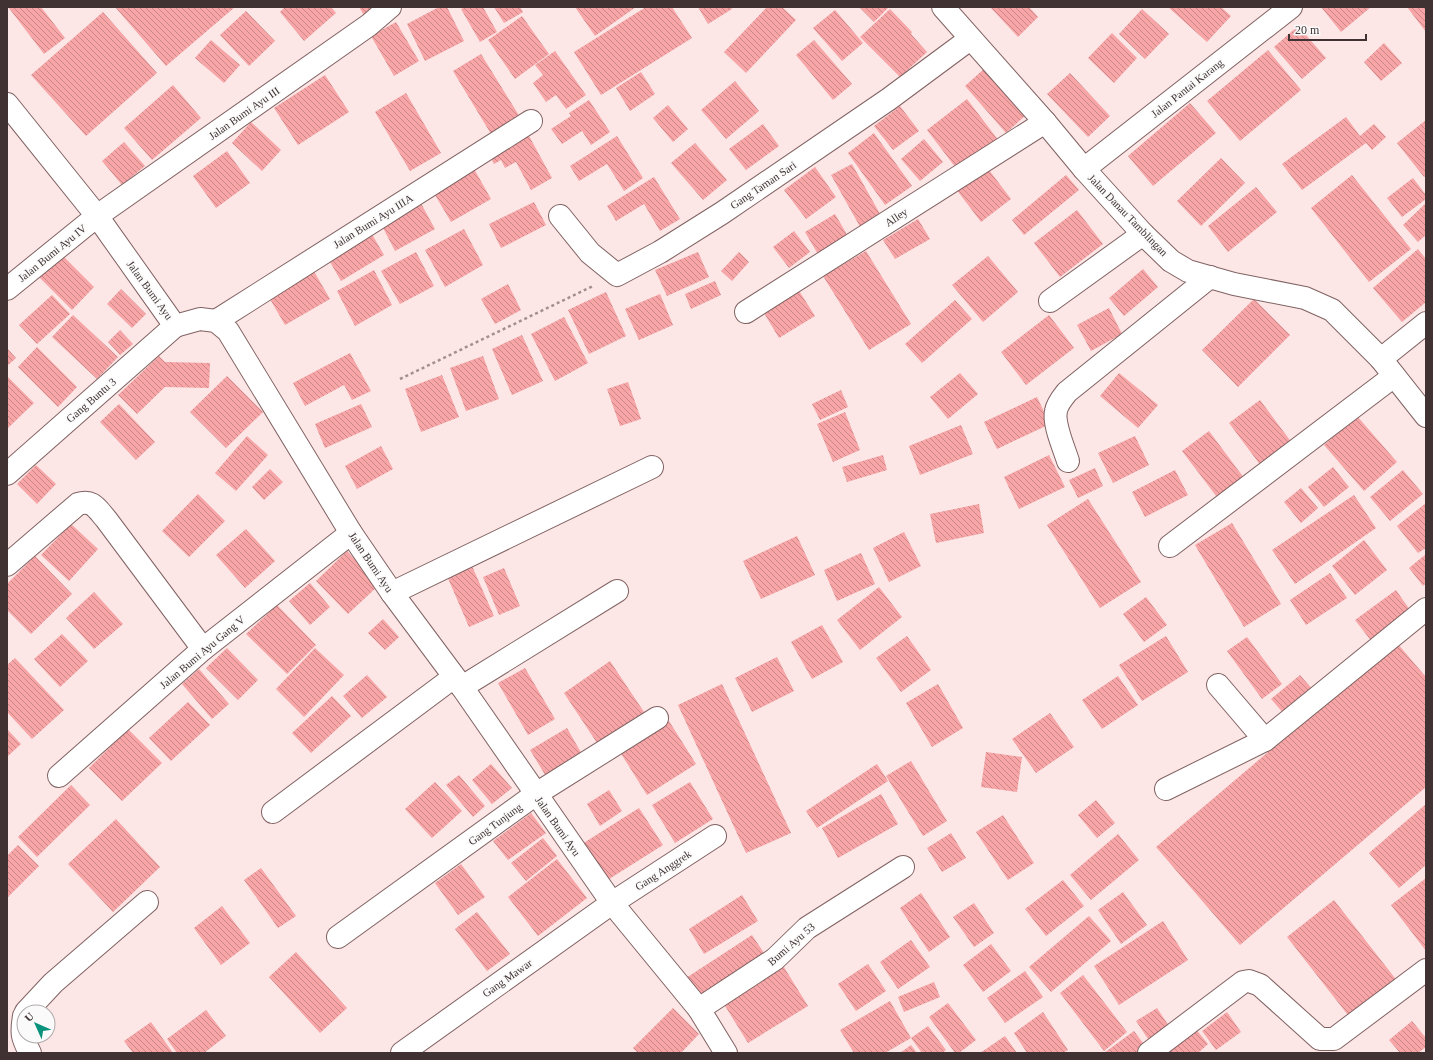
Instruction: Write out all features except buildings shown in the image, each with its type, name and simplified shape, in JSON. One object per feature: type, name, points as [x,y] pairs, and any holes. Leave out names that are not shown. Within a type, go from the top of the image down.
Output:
[{"type":"street","name":"Jalan Bumi Ayu III","points":[[97,216],[369,25],[390,7]]},
{"type":"street","name":"Jalan Danau Tamblingan","points":[[943,7],[1045,122],[1084,169],[1143,234],[1171,261],[1188,271],[1234,284],[1305,298],[1332,310],[1380,359],[1426,416]]},
{"type":"street","name":"Jalan Pantai Karang","points":[[1084,169],[1291,7]]},
{"type":"street","name":"Gang Taman Sari","points":[[617,275],[660,252],[722,213],[889,100],[970,39]]},
{"type":"street","name":"Jalan Bumi Ayu","points":[[7,104],[97,216],[175,326],[200,319],[216,321],[228,331],[351,533],[392,593],[458,682],[612,903],[699,1009],[726,1053]]},
{"type":"street","name":"Jalan Bumi Ayu IIIA","points":[[216,321],[531,121]]},
{"type":"street","name":"Alley","points":[[746,312],[1045,122]]},
{"type":"street","name":"Jalan Bumi Ayu IV","points":[[7,289],[97,216]]},
{"type":"street","points":[[560,216],[590,253],[617,275]]},
{"type":"street","points":[[1050,301],[1143,234]]},
{"type":"street","points":[[1068,461],[1056,422],[1056,411],[1067,392],[1210,277]]},
{"type":"street","points":[[1380,359],[1426,323]]},
{"type":"street","name":"Gang Buntu 3","points":[[7,474],[175,326]]},
{"type":"street","points":[[1170,546],[1394,376]]},
{"type":"street","points":[[392,593],[652,467]]},
{"type":"street","points":[[7,565],[78,504],[85,502],[91,504],[106,519],[202,649]]},
{"type":"street","name":"Jalan Bumi Ayu Gang V","points":[[59,776],[202,649],[351,533]]},
{"type":"street","points":[[273,812],[458,682],[617,591]]},
{"type":"street","points":[[1166,789],[1265,740],[1426,609]]},
{"type":"street","points":[[1218,686],[1265,740]]},
{"type":"street","name":"Gang Tunjung","points":[[338,937],[536,794],[657,718]]},
{"type":"street","name":"Gang Anggrek","points":[[612,903],[715,836]]},
{"type":"street","name":"Bumi Ayu 53","points":[[699,1009],[775,959],[807,928],[903,867]]},
{"type":"street","points":[[33,1004],[53,982],[146,902]]},
{"type":"street","name":"Gang Mawar","points":[[402,1053],[612,903]]},
{"type":"street","points":[[1149,1053],[1243,982],[1249,981],[1260,985],[1320,1039],[1334,1039],[1426,970]]},
{"type":"street","points":[[25,1044],[30,1053]]},
{"type":"path","points":[[400,379],[617,275]]}]
